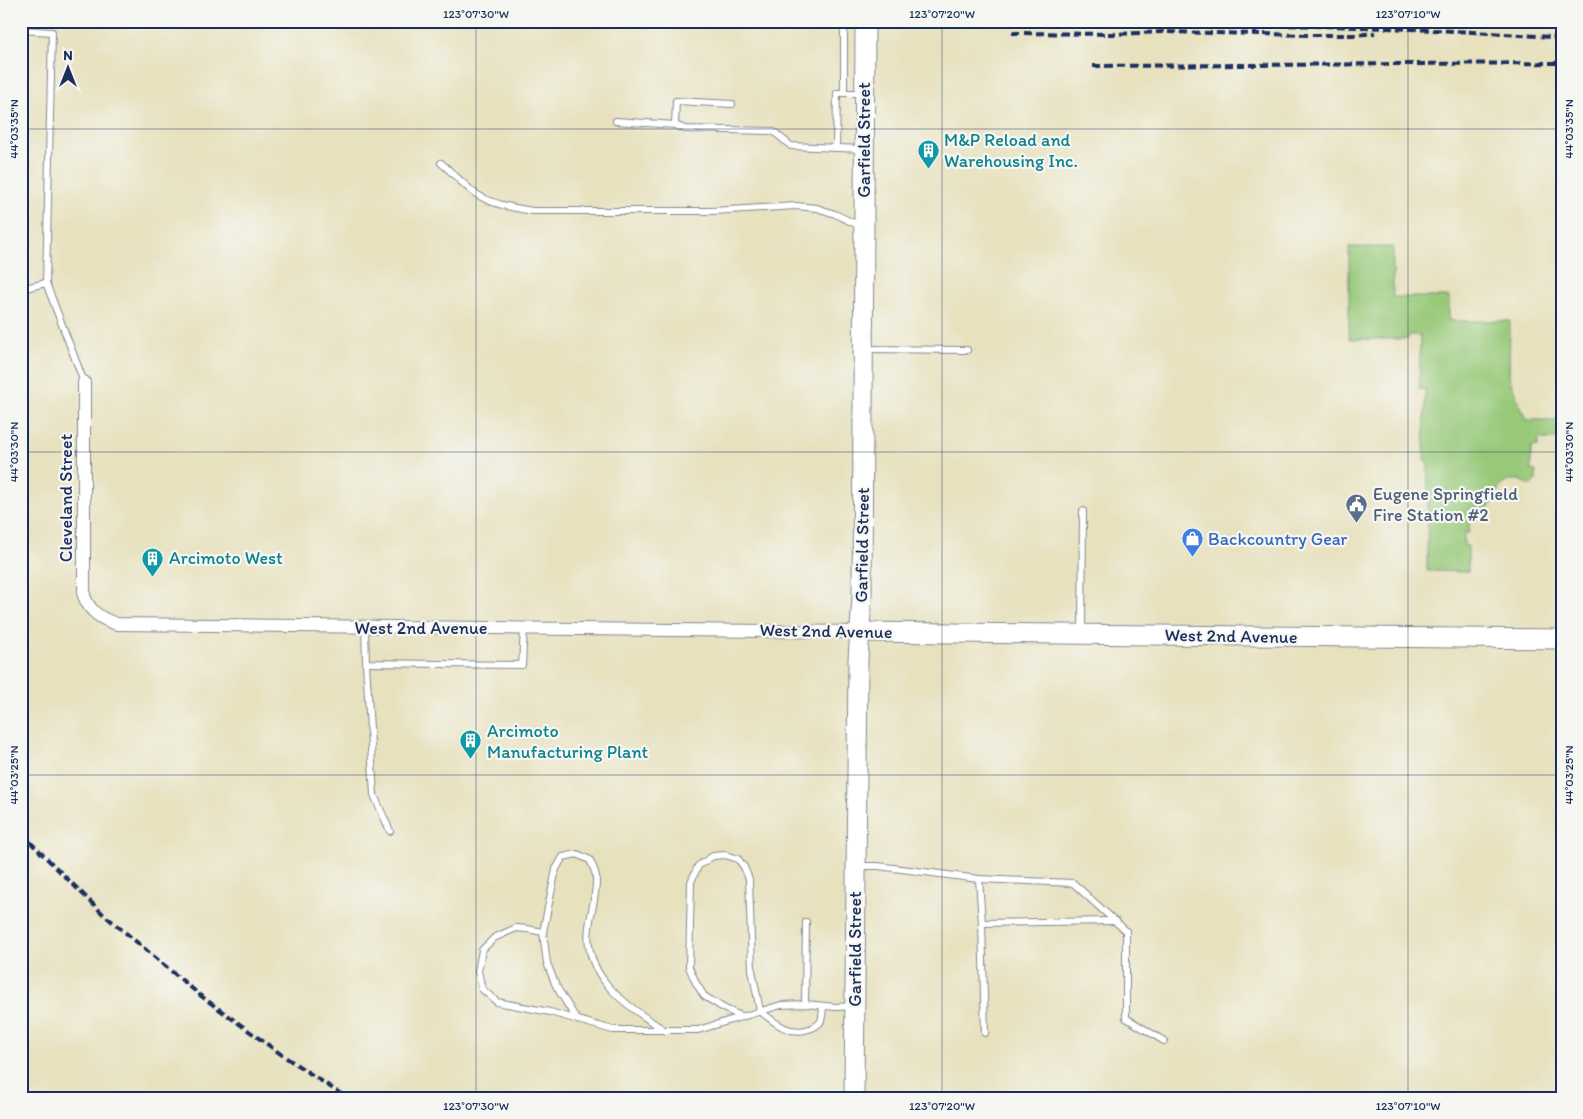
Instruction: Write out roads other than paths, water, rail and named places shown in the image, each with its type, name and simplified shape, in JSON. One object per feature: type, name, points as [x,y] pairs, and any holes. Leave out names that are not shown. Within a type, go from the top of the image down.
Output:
[{"type":"street","name":"Garfield Street","points":[[854,1098],[858,660],[862,596],[865,21]]},
{"type":"street","name":"Cleveland Street","points":[[84,382],[84,596],[87,604],[94,612]]},
{"type":"street","name":"West 2nd Avenue","points":[[94,612],[104,620],[117,624],[1562,639]]},
{"type":"lane","points":[[844,21],[844,93]]},
{"type":"lane","points":[[21,30],[52,32],[46,283],[84,382]]},
{"type":"lane","points":[[836,148],[836,93],[864,94]]},
{"type":"lane","points":[[675,125],[676,101],[732,104]]},
{"type":"lane","points":[[616,122],[675,125],[685,129],[773,131],[791,146],[864,149]]},
{"type":"lane","points":[[441,163],[474,193],[492,202],[516,208],[533,210],[713,210],[796,206],[817,208],[835,214],[863,228]]},
{"type":"lane","points":[[21,289],[46,283]]},
{"type":"lane","points":[[863,349],[967,350]]},
{"type":"lane","points":[[1082,634],[1083,511]]},
{"type":"lane","points":[[364,627],[374,795],[390,831]]},
{"type":"lane","points":[[366,662],[522,665],[524,628]]},
{"type":"lane","points":[[577,1020],[556,986],[547,964],[543,932],[556,869],[563,857],[577,854],[590,860],[596,876],[593,906],[588,929],[589,948],[594,967],[611,990],[636,1012],[666,1031]]},
{"type":"lane","points":[[741,1016],[704,996],[689,967],[692,882],[698,866],[713,856],[725,855],[738,859],[744,867],[748,879],[752,970],[760,1011],[778,1025],[796,1032],[818,1026],[822,1020],[823,1006]]},
{"type":"lane","points":[[856,866],[878,866],[979,879],[1073,883],[1126,931],[1126,1018],[1164,1041]]},
{"type":"lane","points":[[979,879],[985,1033]]},
{"type":"lane","points":[[982,923],[1116,921]]},
{"type":"lane","points":[[805,1004],[806,922]]},
{"type":"lane","points":[[543,932],[516,928],[494,938],[482,950],[478,971],[482,989],[497,1002],[550,1012],[612,1030],[666,1031],[698,1030],[780,1005],[855,1006]]},
{"type":"railway","points":[[1037,21],[1365,27],[1562,38]]},
{"type":"railway","points":[[1012,33],[1115,34],[1163,32],[1307,35],[1375,33]]},
{"type":"railway","points":[[1093,66],[1562,63]]},
{"type":"railway","points":[[21,833],[102,913],[201,996],[282,1055],[347,1098]]},
{"type":"place","name":"M&P Reload and Warehousing Inc.","points":[[928,169]]},
{"type":"place","name":"Eugene Springfield Fire Station #2","points":[[1357,523]]},
{"type":"place","name":"Backcountry Gear","points":[[1192,558]]},
{"type":"place","name":"Arcimoto West","points":[[153,577]]},
{"type":"place","name":"Arcimoto Manufacturing Plant","points":[[471,760]]}]
